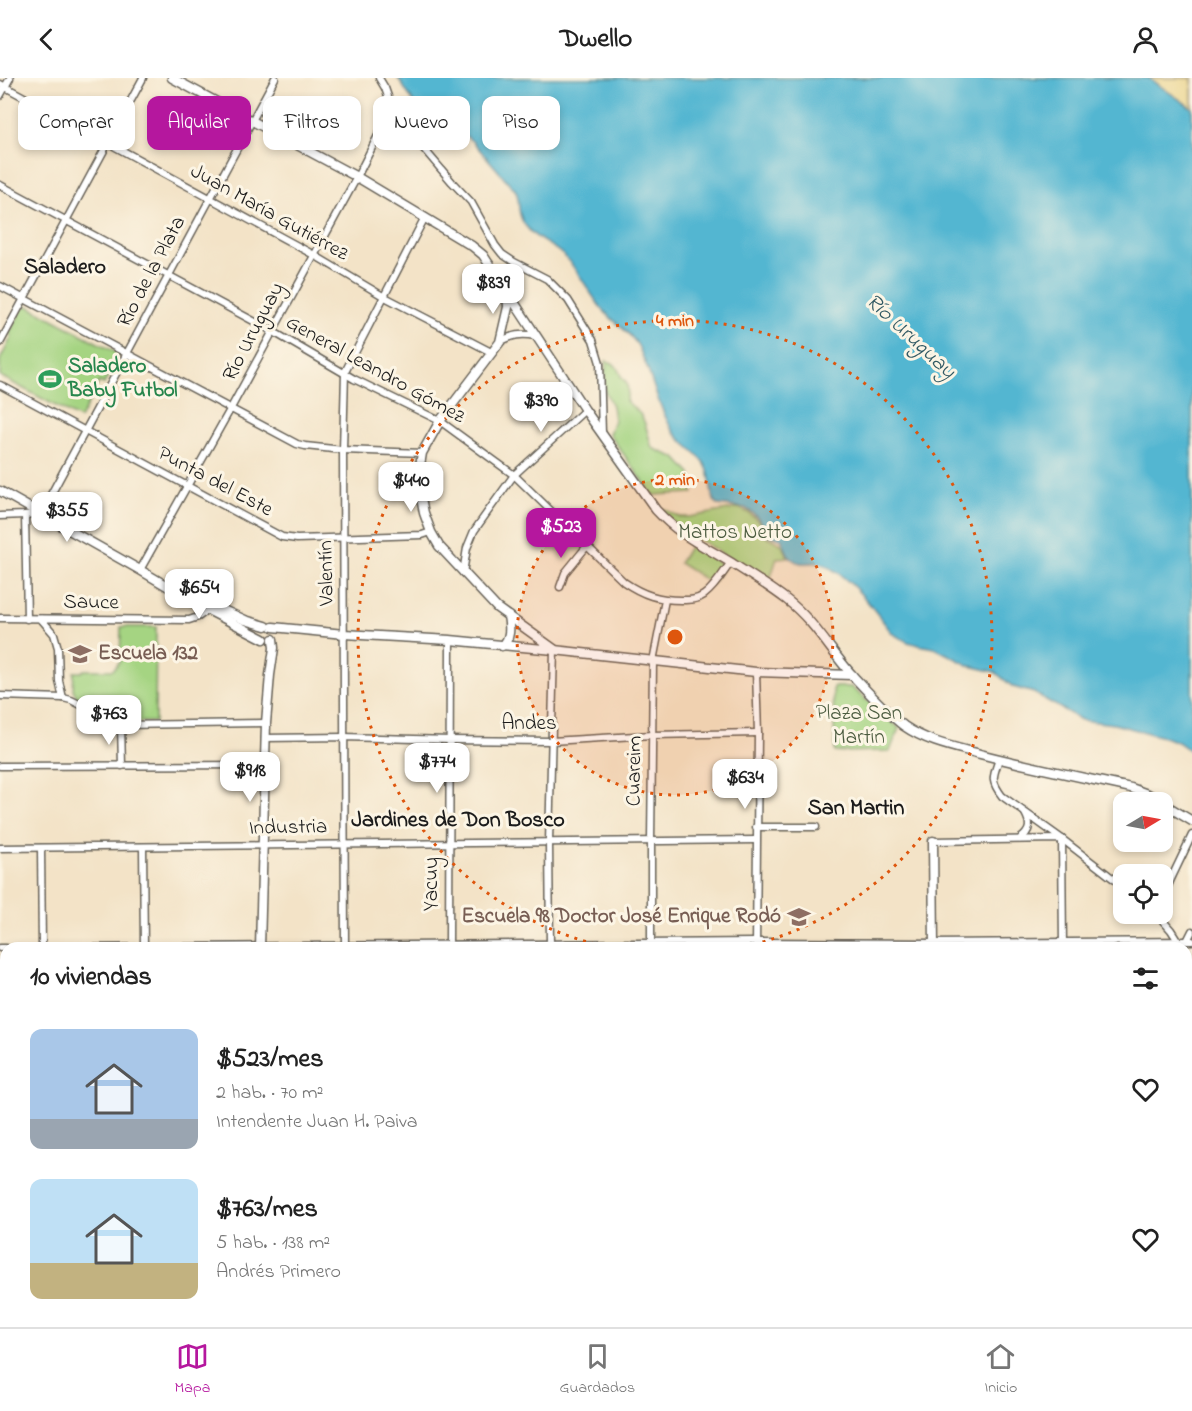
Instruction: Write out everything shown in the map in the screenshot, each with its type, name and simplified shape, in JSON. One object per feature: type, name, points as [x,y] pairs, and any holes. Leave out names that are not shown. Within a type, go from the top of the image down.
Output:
[{"type":"street","points":[[0,96],[3,85],[10,78]]},
{"type":"street","points":[[133,96],[143,78]]},
{"type":"street","points":[[172,78],[357,177],[472,246],[483,255],[585,410],[656,510],[685,537],[731,562],[801,612],[852,675],[897,720],[919,735],[937,743],[1142,792]]},
{"type":"street","name":"Río de la Plata","points":[[41,513],[275,78]]},
{"type":"street","points":[[379,78],[388,96]]},
{"type":"street","name":"Juan María Gutiérrez","points":[[3,85],[23,96]]},
{"type":"street","name":"Río Uruguay","points":[[143,572],[373,145]]},
{"type":"street","points":[[0,343],[105,150]]},
{"type":"street","name":"Juan María Gutiérrez","points":[[119,150],[314,255],[383,296],[491,352]]},
{"type":"street","points":[[425,150],[471,202],[502,254],[547,279],[568,300],[593,340],[600,363],[602,435]]},
{"type":"street","name":"General Leandro Gómez","points":[[0,185],[272,331],[354,379],[440,421],[514,475],[630,586],[651,597],[665,600],[692,600],[701,597],[709,591],[731,562]]},
{"type":"street","name":"Valentín","points":[[345,942],[343,450],[345,372],[425,217]]},
{"type":"street","points":[[0,286],[297,444],[343,450],[422,453]]},
{"type":"street","points":[[500,342],[508,307],[507,291]]},
{"type":"street","points":[[535,336],[516,334],[500,342],[440,421],[422,453],[419,472],[420,493],[424,513],[439,546],[497,608],[554,650]]},
{"type":"street","name":"Punta del Este","points":[[0,385],[282,537],[343,538],[422,535],[431,532]]},
{"type":"street","points":[[463,573],[467,548],[474,531],[514,475],[585,410]]},
{"type":"street","points":[[0,491],[143,572],[270,639]]},
{"type":"street","points":[[0,516],[41,513]]},
{"type":"street","points":[[25,515],[27,619]]},
{"type":"street","points":[[560,586],[565,573],[587,546]]},
{"type":"street","name":"Cuareim","points":[[651,942],[653,661],[665,600]]},
{"type":"street","points":[[210,608],[269,627],[290,630],[450,640],[756,672],[852,675]]},
{"type":"street","name":"Sauce","points":[[0,618],[189,620],[198,617],[210,608]]},
{"type":"street","points":[[502,646],[506,644],[509,637],[508,616]]},
{"type":"street","points":[[41,619],[54,634],[58,648],[59,681],[63,698]]},
{"type":"street","points":[[260,942],[265,738],[274,648],[270,639],[261,632],[269,627]]},
{"type":"street","points":[[269,627],[276,631],[270,639]]},
{"type":"street","points":[[270,639],[281,631],[290,630]]},
{"type":"street","name":"Yacuy","points":[[449,942],[450,640]]},
{"type":"street","points":[[550,942],[549,842],[554,650]]},
{"type":"street","points":[[756,672],[758,733],[756,942]]},
{"type":"street","points":[[0,696],[71,699],[121,725],[266,723]]},
{"type":"street","points":[[121,725],[122,766]]},
{"type":"street","name":"Andes","points":[[265,738],[344,737],[551,741],[652,735],[758,733]]},
{"type":"street","points":[[999,759],[994,776],[995,786],[1002,796],[1113,878]]},
{"type":"street","points":[[0,766],[264,765]]},
{"type":"street","points":[[1173,810],[1192,821]]},
{"type":"street","points":[[1020,839],[1026,835],[1030,827],[1024,812]]},
{"type":"street","points":[[756,827],[816,827]]},
{"type":"street","points":[[1173,875],[1192,835]]},
{"type":"street","points":[[934,942],[933,841],[1062,839]]},
{"type":"street","points":[[1062,839],[1063,942]]},
{"type":"street","name":"Industria","points":[[0,848],[756,840]]},
{"type":"street","points":[[143,846],[144,942]]},
{"type":"street","points":[[41,848],[42,942]]},
{"type":"street","points":[[1166,924],[1178,941]]},
{"type":"street","points":[[1149,942],[1190,941],[1192,931]]},
{"type":"green space","points":[[28,306],[119,354],[104,384],[99,382],[80,419],[0,376],[0,360],[12,336],[9,334],[23,307]]},
{"type":"green space","points":[[606,361],[615,365],[626,382],[628,392],[626,401],[643,418],[652,448],[676,458],[691,474],[693,493],[653,495],[609,434],[614,420],[612,406],[604,389]]},
{"type":"green space","name":"Mattos Netto","points":[[739,508],[763,525],[764,535],[783,545],[788,557],[777,558],[771,577],[764,580],[677,526],[661,511],[664,509],[680,517],[689,517]]},
{"type":"green space","points":[[691,544],[724,566],[712,584],[679,563]]},
{"type":"green space","points":[[121,627],[156,627],[155,722],[124,722],[78,700],[73,689],[74,672],[113,670],[120,661]]},
{"type":"green space","name":"Plaza San Martín","points":[[833,687],[851,687],[899,728],[890,751],[835,752]]},
{"type":"sand","points":[[1148,78],[1192,78],[1192,108]]},
{"type":"water","points":[[398,78],[1148,78],[1192,108],[1192,752],[1178,742],[1167,738],[1114,724],[1081,720],[1034,693],[1013,687],[995,672],[970,666],[935,648],[908,642],[893,634],[861,594],[832,569],[822,564],[795,561],[788,555],[781,539],[765,534],[763,524],[753,513],[745,508],[717,505],[712,496],[706,466],[699,456],[680,439],[668,422],[637,344],[603,310],[564,256],[539,239],[525,225],[520,216],[516,191],[470,140],[470,96],[409,96]]},
{"type":"place","name":"Saladero Baby Futbol","points":[[50,379]]},
{"type":"place","name":"Escuela 132","points":[[80,654]]},
{"type":"place","name":"Escuela 98 Doctor José Enrique Rodó","points":[[799,917]]},
{"type":"district","name":"Saladero","points":[[65,268]]},
{"type":"district","name":"San Martin","points":[[856,809]]},
{"type":"district","name":"Jardines de Don Bosco","points":[[458,821]]}]
